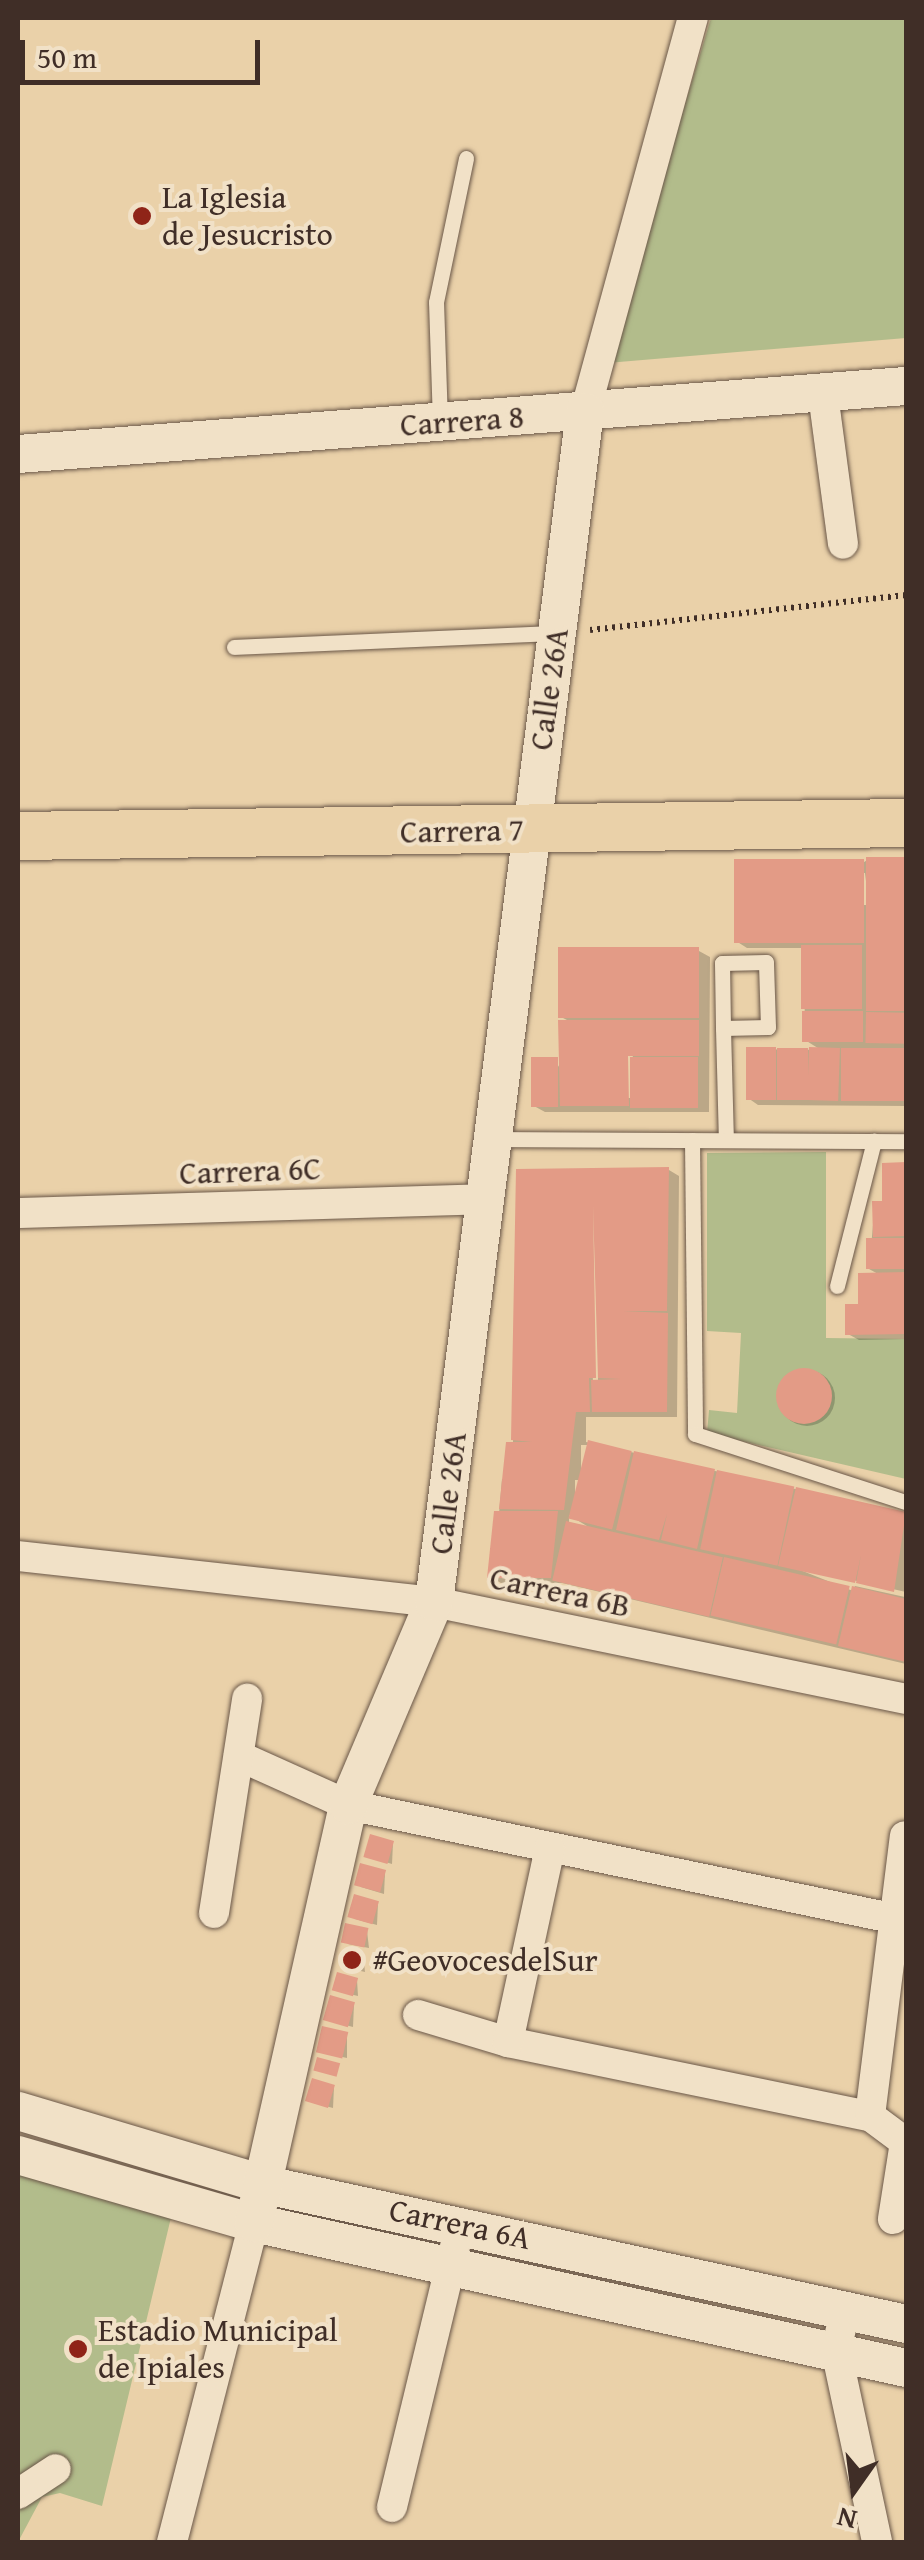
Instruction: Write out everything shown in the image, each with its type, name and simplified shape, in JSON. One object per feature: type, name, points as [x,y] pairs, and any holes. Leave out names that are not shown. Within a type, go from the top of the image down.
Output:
[{"type":"main road","name":"Carrera 7","points":[[18,836],[906,823]]},
{"type":"street","points":[[585,412],[693,18]]},
{"type":"street","name":"Carrera 8","points":[[18,454],[906,386]]},
{"type":"street","points":[[823,394],[843,544]]},
{"type":"street","name":"Calle 26A","points":[[172,2542],[266,2185],[348,1805],[434,1602],[585,412]]},
{"type":"street","name":"Carrera 6C","points":[[18,1214],[485,1198]]},
{"type":"street","name":"Carrera 6B","points":[[18,1556],[434,1602],[906,1700]]},
{"type":"street","points":[[214,1913],[247,1699]]},
{"type":"street","points":[[239,1756],[348,1805],[896,1919]]},
{"type":"street","points":[[870,2116],[905,1836]]},
{"type":"street","points":[[508,2042],[550,1848]]},
{"type":"street","points":[[418,2014],[508,2042],[870,2116],[905,2142],[893,2219]]},
{"type":"street","name":"Carrera 6A","points":[[18,2111],[266,2185],[462,2223],[906,2324]]},
{"type":"street","name":"Carrera 6A","points":[[18,2155],[254,2222],[906,2368]]},
{"type":"street","points":[[392,2507],[462,2223]]},
{"type":"street","points":[[846,2308],[836,2350],[877,2542]]},
{"type":"street","points":[[18,2494],[56,2469]]},
{"type":"lane","points":[[440,422],[436,302],[466,158]]},
{"type":"lane","points":[[234,647],[556,633]]},
{"type":"lane","points":[[723,1028],[768,1026],[766,962],[722,963],[723,1028],[726,1140]]},
{"type":"lane","points":[[492,1139],[906,1141]]},
{"type":"lane","points":[[692,1140],[695,1434],[906,1502]]},
{"type":"lane","points":[[837,1286],[874,1141]]},
{"type":"path","points":[[556,633],[906,595]]},
{"type":"green space","points":[[711,18],[906,18],[906,338],[607,363]]},
{"type":"green space","points":[[826,1152],[826,1338],[906,1339],[906,1479],[707,1433],[709,1410],[737,1413],[741,1333],[707,1331],[707,1153]]},
{"type":"green space","name":"Estadio Municipal de Ipiales","points":[[18,2162],[174,2205],[102,2506],[60,2493],[42,2497],[18,2542]]},
{"type":"building","points":[[866,857],[906,857],[906,1011],[866,1011]]},
{"type":"building","points":[[734,859],[864,859],[864,943],[734,943]]},
{"type":"building","points":[[801,945],[862,945],[862,1009],[801,1009]]},
{"type":"building","points":[[558,947],[699,947],[699,1018],[558,1018]]},
{"type":"building","points":[[802,1011],[863,1011],[863,1042],[802,1042]]},
{"type":"building","points":[[866,1012],[906,1013],[905,1044],[865,1043]]},
{"type":"building","points":[[558,1020],[699,1020],[699,1056],[628,1056],[629,1106],[560,1106]]},
{"type":"building","points":[[746,1047],[776,1047],[776,1100],[746,1100]]},
{"type":"building","points":[[809,1047],[840,1048],[838,1101],[807,1100]]},
{"type":"building","points":[[777,1048],[808,1048],[808,1100],[777,1100]]},
{"type":"building","points":[[841,1048],[906,1048],[906,1101],[841,1101]]},
{"type":"building","points":[[531,1057],[558,1057],[558,1107],[531,1107]]},
{"type":"building","points":[[630,1057],[698,1057],[698,1108],[630,1108]]},
{"type":"building","points":[[906,1162],[906,1236],[873,1237],[872,1201],[882,1201],[882,1163]]},
{"type":"building","points":[[669,1167],[667,1311],[623,1311],[668,1313],[667,1412],[592,1412],[591,1380],[621,1379],[598,1378],[593,1205],[596,1378],[589,1378],[590,1412],[576,1412],[564,1510],[499,1509],[506,1442],[532,1442],[511,1440],[516,1169]]},
{"type":"building","points":[[866,1238],[906,1238],[906,1269],[866,1269]]},
{"type":"building","points":[[906,1272],[906,1334],[845,1335],[845,1304],[858,1304],[858,1273]]},
{"type":"building","points":[[804,1368],[824,1376],[832,1396],[824,1416],[804,1424],[784,1416],[776,1396],[784,1376]]},
{"type":"building","points":[[588,1440],[632,1451],[612,1529],[568,1519]]},
{"type":"building","points":[[634,1451],[715,1469],[697,1549],[661,1540],[667,1514],[659,1540],[616,1530]]},
{"type":"building","points":[[717,1470],[794,1486],[777,1566],[700,1549]]},
{"type":"building","points":[[796,1487],[906,1512],[894,1592],[856,1583],[861,1555],[855,1583],[778,1566]]},
{"type":"building","points":[[494,1511],[558,1511],[551,1578],[487,1578]]},
{"type":"building","points":[[566,1521],[723,1557],[709,1617],[552,1580]]},
{"type":"building","points":[[724,1557],[850,1586],[836,1644],[711,1615]]},
{"type":"building","points":[[852,1586],[906,1599],[906,1662],[838,1646]]},
{"type":"building","points":[[370,1834],[394,1841],[387,1864],[363,1857]]},
{"type":"building","points":[[360,1863],[386,1870],[380,1892],[354,1885]]},
{"type":"building","points":[[354,1894],[379,1901],[372,1924],[347,1917]]},
{"type":"building","points":[[345,1923],[368,1928],[364,1948],[341,1943]]},
{"type":"building","name":"#GeovocesdelSur","points":[[345,1948],[364,1952],[359,1972],[341,1968]]},
{"type":"building","points":[[337,1972],[358,1978],[353,1996],[332,1990]]},
{"type":"building","points":[[330,1995],[355,2002],[348,2027],[323,2020]]},
{"type":"building","points":[[322,2026],[348,2032],[342,2058],[316,2052]]},
{"type":"building","points":[[317,2057],[340,2063],[337,2077],[313,2071]]},
{"type":"building","points":[[312,2078],[335,2085],[328,2108],[305,2101]]},
{"type":"place","name":"La Iglesia de Jesucristo","points":[[142,216]]},
{"type":"place","name":"#GeovocesdelSur","points":[[352,1960]]},
{"type":"place","name":"Estadio Municipal de Ipiales","points":[[78,2349]]}]
